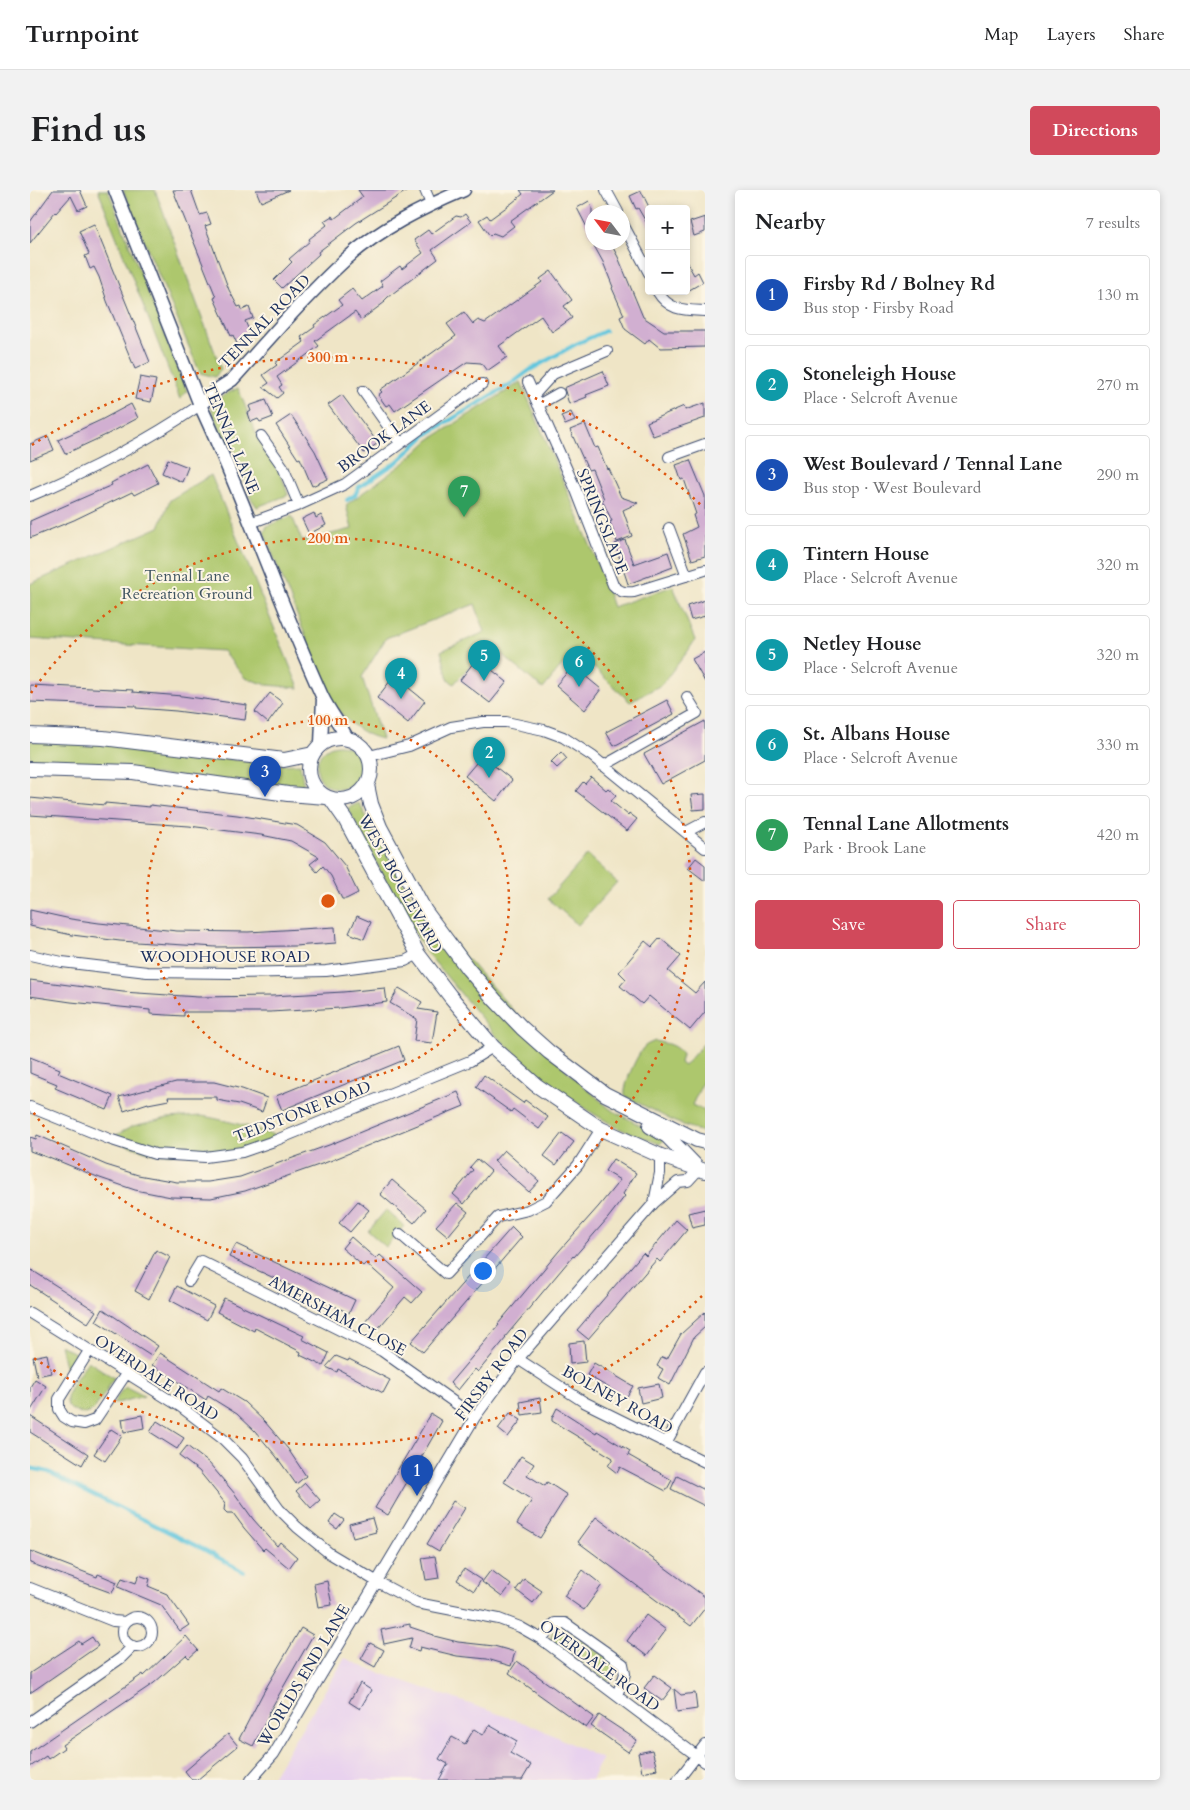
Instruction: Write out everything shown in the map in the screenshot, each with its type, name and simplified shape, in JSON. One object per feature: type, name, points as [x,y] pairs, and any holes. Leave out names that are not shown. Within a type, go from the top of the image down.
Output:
[{"type":"main road","points":[[30,735],[103,738],[284,760],[317,749],[334,738],[348,738],[360,745],[369,756],[372,771],[367,786],[358,796],[345,800],[288,794],[133,772],[30,768]]},
{"type":"main road","points":[[317,749],[309,770],[314,786],[328,798]]},
{"type":"main road","name":"WEST BOULEVARD","points":[[367,786],[371,804],[380,827],[425,911],[468,969],[522,1028],[549,1052],[605,1094],[701,1141]]},
{"type":"main road","name":"WEST BOULEVARD","points":[[328,798],[345,819],[418,954],[493,1047],[536,1085],[601,1129],[661,1156],[702,1170]]},
{"type":"main road","points":[[605,1094],[626,1112],[667,1136],[677,1148],[702,1170]]},
{"type":"main road","points":[[661,1156],[677,1148],[701,1141]]},
{"type":"street","name":"TENNAL LANE","points":[[115,190],[200,405],[213,432],[323,698],[348,738]]},
{"type":"street","points":[[425,190],[431,204]]},
{"type":"street","name":"TENNAL ROAD","points":[[30,496],[125,452],[165,429],[200,405],[218,389],[232,380],[301,304],[346,259],[380,233],[431,204],[464,190]]},
{"type":"street","points":[[606,190],[614,205]]},
{"type":"street","points":[[630,237],[645,265]]},
{"type":"street","points":[[660,295],[664,302],[672,307],[705,311]]},
{"type":"street","points":[[534,395],[553,374],[607,351]]},
{"type":"street","name":"SPRINGSLADE","points":[[528,382],[576,490],[613,585],[619,591],[625,593],[634,592],[705,570]]},
{"type":"street","name":"BROOK LANE","points":[[250,523],[299,505],[345,484],[482,384]]},
{"type":"street","points":[[363,391],[400,443]]},
{"type":"street","points":[[538,405],[558,393]]},
{"type":"street","points":[[261,436],[283,467],[299,505]]},
{"type":"street","points":[[669,457],[705,444]]},
{"type":"street","points":[[669,528],[687,576]]},
{"type":"street","points":[[603,766],[698,713],[688,697]]},
{"type":"street","name":"TENNAL LANE","points":[[317,749],[323,698]]},
{"type":"street","points":[[369,756],[408,746],[451,727],[483,722],[506,722],[534,727],[563,737],[603,766],[705,848]]},
{"type":"street","points":[[686,832],[705,822]]},
{"type":"street","name":"WOODHOUSE ROAD","points":[[30,955],[62,962],[147,972],[233,973],[326,971],[405,961],[418,954]]},
{"type":"street","name":"TEDSTONE ROAD","points":[[30,1107],[155,1154],[205,1157],[242,1152],[274,1141],[470,1061],[493,1047]]},
{"type":"street","points":[[400,1234],[446,1274],[498,1217],[528,1210],[546,1201],[578,1165],[601,1129]]},
{"type":"street","name":"FIRSBY ROAD","points":[[654,1203],[660,1174],[661,1156]]},
{"type":"street","name":"FIRSBY ROAD","points":[[376,1582],[475,1417],[518,1359],[654,1203],[678,1182],[688,1181],[702,1170]]},
{"type":"street","points":[[660,1174],[678,1182]]},
{"type":"street","name":"AMERSHAM CLOSE","points":[[189,1281],[201,1261],[382,1351],[475,1417]]},
{"type":"street","name":"OVERDALE ROAD","points":[[30,1313],[181,1407],[223,1439],[242,1458],[275,1504],[297,1527],[329,1553],[376,1582],[417,1603],[499,1619],[520,1627],[541,1639],[701,1759]]},
{"type":"street","points":[[89,1351],[59,1398],[59,1409],[72,1422],[84,1424],[95,1420],[126,1374]]},
{"type":"street","name":"BOLNEY ROAD","points":[[518,1359],[584,1402],[705,1462]]},
{"type":"street","points":[[666,1443],[705,1372]]},
{"type":"street","name":"WORLDS END LANE","points":[[250,1780],[274,1754],[376,1582]]},
{"type":"street","points":[[30,1588],[113,1621],[126,1622]]},
{"type":"street","points":[[30,1722],[121,1658],[133,1646],[142,1645],[149,1639],[151,1635],[148,1621],[139,1617],[129,1619],[122,1631],[125,1640],[133,1646]]},
{"type":"street","points":[[541,1639],[555,1623],[565,1623],[624,1664],[625,1674],[617,1695]]},
{"type":"street","points":[[678,1780],[701,1759],[705,1744]]},
{"type":"shaded area","points":[[345,1658],[366,1668],[536,1727],[602,1759],[591,1780],[270,1780]]},
{"type":"green space","points":[[98,190],[108,190],[187,391],[180,399]]},
{"type":"green space","points":[[123,190],[155,190],[221,369],[215,377],[200,373]]},
{"type":"green space","points":[[521,382],[596,559],[613,607],[673,586],[695,640],[661,685],[630,702],[586,660],[565,662],[543,689],[499,652],[489,662],[479,655],[454,684],[448,679],[441,651],[485,632],[475,604],[386,638],[362,677],[382,739],[374,737],[360,730],[348,720],[332,702],[264,533],[267,526],[292,516],[302,541],[352,529],[346,505],[404,463],[429,440]]},
{"type":"green space","points":[[238,388],[256,433],[282,477],[288,495],[257,507],[250,497],[235,452],[220,434],[212,410],[213,401]]},
{"type":"green space","name":"Tennal Lane Recreation Ground","points":[[211,475],[299,688],[268,685],[245,678],[223,651],[30,639],[30,584],[159,527],[170,500]]},
{"type":"green space","points":[[30,741],[105,743],[275,765],[300,764],[304,787],[30,763]]},
{"type":"green space","points":[[339,745],[351,749],[357,755],[361,767],[357,779],[351,785],[339,789],[327,785],[321,779],[317,767],[321,755],[327,749]]},
{"type":"green space","points":[[359,803],[409,894],[570,1074],[610,1109],[662,1137],[664,1140],[660,1144],[620,1129],[594,1114],[550,1084],[497,1037],[427,953],[387,883],[348,808]]},
{"type":"green space","points":[[587,855],[617,882],[578,925],[548,899]]},
{"type":"green space","points":[[655,1041],[678,1049],[682,1055],[680,1063],[684,1066],[705,1042],[705,1077],[692,1105],[705,1111],[705,1133],[675,1122],[625,1096],[628,1078],[638,1056],[644,1047]]},
{"type":"green space","points":[[202,1116],[242,1125],[282,1138],[242,1152],[155,1154],[109,1139],[133,1126],[168,1118]]},
{"type":"green space","points":[[386,1210],[404,1226],[386,1247],[368,1231]]},
{"type":"green space","points":[[60,1345],[75,1353],[77,1359],[67,1375]]},
{"type":"green space","points":[[88,1361],[114,1378],[94,1408],[90,1412],[83,1413],[70,1408],[67,1403],[67,1396],[74,1381]]},
{"type":"green space","points":[[126,1387],[144,1396],[113,1404],[122,1390]]},
{"type":"green space","points":[[561,1627],[618,1665],[618,1674],[613,1679],[607,1681],[553,1641],[551,1637],[553,1631]]},
{"type":"building","points":[[53,190],[80,190],[87,206],[78,210],[71,196],[55,212],[30,243],[30,222]]},
{"type":"building","points":[[173,190],[191,190],[200,215],[207,213],[211,224],[205,226],[229,290],[238,307],[241,306],[242,310],[249,307],[253,318],[245,321],[251,335],[247,337],[248,339],[237,344],[233,335],[231,336],[214,298],[216,297]]},
{"type":"building","points":[[256,190],[289,190],[261,202]]},
{"type":"building","points":[[358,190],[408,190],[356,223],[318,252],[319,254],[282,288],[274,280],[292,262],[289,259],[310,241],[309,239],[327,225],[324,221],[332,216],[334,219],[363,197]]},
{"type":"building","points":[[520,190],[553,190],[510,221],[514,226],[501,236],[493,233],[490,236],[479,220],[487,215],[490,219],[512,203],[523,194]]},
{"type":"building","points":[[641,191],[648,205],[645,205],[645,220],[638,208],[636,209],[630,196]]},
{"type":"building","points":[[589,201],[591,205],[585,205],[585,223],[577,208]]},
{"type":"building","points":[[465,214],[471,222],[432,250],[438,259],[361,320],[355,312],[315,341],[319,346],[277,377],[282,385],[279,387],[283,393],[277,398],[263,387],[269,383],[263,375],[277,365],[275,363],[304,342],[301,337],[315,327],[314,325],[342,305],[338,300],[352,289],[362,301],[383,286],[380,281],[400,266],[402,269],[423,253],[414,240],[428,230],[431,234],[456,216],[461,217]]},
{"type":"building","points":[[705,217],[705,232],[694,236],[690,222]]},
{"type":"building","points":[[94,224],[150,362],[135,369],[99,277],[94,267],[90,269],[85,256],[89,254],[79,231]]},
{"type":"building","points":[[596,250],[614,250],[643,317],[664,331],[705,331],[705,347],[660,348],[649,339],[645,344],[625,329],[620,317],[624,315]]},
{"type":"building","points":[[690,268],[694,275],[698,272],[703,282],[690,290]]},
{"type":"building","points":[[551,271],[572,300],[564,306],[572,318],[552,332],[541,316],[499,346],[507,357],[487,371],[481,363],[467,362],[395,411],[390,404],[386,406],[378,395],[382,392],[380,390],[456,336],[447,324],[464,312],[473,324],[478,320],[485,323],[542,282],[540,279]]},
{"type":"building","points":[[603,371],[609,386],[569,404],[564,388]]},
{"type":"building","points":[[140,377],[156,380],[151,402],[135,399]]},
{"type":"building","points":[[342,395],[378,443],[364,453],[328,405]]},
{"type":"building","points":[[266,400],[273,417],[260,422],[258,419],[251,422],[248,413],[251,411],[249,406]]},
{"type":"building","points":[[705,403],[705,418],[653,436],[647,422],[684,406],[685,410]]},
{"type":"building","points":[[131,404],[138,418],[65,454],[58,440]]},
{"type":"building","points":[[571,412],[575,421],[565,425],[561,416]]},
{"type":"building","points":[[291,415],[315,451],[328,479],[312,486],[300,458],[298,459],[276,425]]},
{"type":"building","points":[[585,424],[595,448],[598,447],[621,497],[638,503],[623,510],[632,536],[617,542],[610,522],[612,521],[602,500],[604,499],[592,469],[588,470],[570,430]]},
{"type":"building","points":[[48,436],[54,450],[30,460],[30,444]]},
{"type":"building","points":[[168,459],[188,467],[182,482],[162,473]]},
{"type":"building","points":[[690,460],[705,496],[705,556],[692,560],[683,534],[697,527],[693,515],[696,514],[684,479],[681,480],[676,465]]},
{"type":"building","points":[[148,464],[158,483],[134,495],[132,492],[74,520],[30,538],[30,521],[112,485],[111,483]]},
{"type":"building","points":[[314,513],[316,518],[321,515],[326,525],[309,534],[302,519]]},
{"type":"building","points":[[625,540],[634,564],[668,552],[673,567],[628,584],[615,544]]},
{"type":"building","points":[[705,600],[705,616],[691,620],[687,606]]},
{"type":"building","points":[[705,652],[705,682],[692,659]]},
{"type":"building","points":[[477,658],[507,682],[490,703],[460,680]]},
{"type":"building","points":[[573,666],[601,689],[585,710],[556,685]]},
{"type":"building","points":[[394,676],[425,701],[408,723],[377,698]]},
{"type":"building","points":[[30,685],[133,690],[132,692],[182,696],[247,705],[245,720],[136,708],[136,706],[30,702]]},
{"type":"building","points":[[270,693],[283,703],[268,723],[255,712]]},
{"type":"building","points":[[667,700],[674,714],[614,746],[606,732]]},
{"type":"building","points":[[705,721],[705,760],[661,784],[644,754]]},
{"type":"building","points":[[561,752],[567,759],[557,768],[551,762]]},
{"type":"building","points":[[482,756],[512,780],[496,801],[465,776]]},
{"type":"building","points":[[591,777],[606,790],[608,788],[616,795],[611,801],[628,815],[629,813],[637,819],[627,831],[576,791],[583,782],[585,784]]},
{"type":"building","points":[[705,794],[705,809],[693,810],[691,795]]},
{"type":"building","points":[[30,798],[105,805],[105,803],[150,807],[150,805],[237,815],[297,825],[325,842],[345,866],[358,893],[342,899],[331,876],[323,866],[317,872],[310,864],[319,857],[291,841],[261,835],[189,826],[30,815]]},
{"type":"building","points":[[696,858],[705,865],[705,881],[688,868]]},
{"type":"building","points":[[30,910],[99,923],[177,931],[248,932],[335,927],[336,943],[294,946],[216,947],[120,941],[72,935],[30,926]]},
{"type":"building","points":[[357,916],[371,922],[364,939],[349,933]]},
{"type":"building","points":[[660,938],[681,956],[668,971],[695,993],[705,982],[705,1012],[690,1030],[649,996],[642,1004],[620,986],[626,979],[619,972],[645,941],[652,947]]},
{"type":"building","points":[[30,980],[123,992],[198,997],[272,996],[385,988],[387,1002],[340,1008],[270,1012],[184,1012],[184,1016],[150,1014],[150,1010],[30,996]]},
{"type":"building","points":[[399,988],[422,1002],[418,1009],[437,1012],[432,1043],[414,1041],[417,1019],[390,1003]]},
{"type":"building","points":[[399,1046],[404,1060],[282,1110],[276,1096]]},
{"type":"building","points":[[30,1057],[60,1069],[58,1073],[113,1096],[107,1110],[55,1088],[57,1084],[30,1073]]},
{"type":"building","points":[[484,1075],[523,1103],[525,1100],[548,1117],[539,1129],[513,1109],[511,1112],[476,1087]]},
{"type":"building","points":[[176,1082],[214,1082],[267,1098],[262,1112],[239,1104],[217,1100],[217,1097],[168,1097],[169,1100],[148,1103],[124,1111],[119,1097]]},
{"type":"building","points":[[458,1092],[464,1106],[330,1161],[245,1191],[211,1198],[171,1197],[135,1190],[30,1151],[30,1137],[36,1139],[37,1135],[106,1165],[138,1175],[177,1182],[208,1182],[240,1177],[329,1145]]},
{"type":"building","points":[[562,1133],[574,1142],[556,1165],[544,1156]]},
{"type":"building","points":[[504,1150],[539,1181],[529,1192],[494,1161]]},
{"type":"building","points":[[477,1159],[491,1171],[464,1204],[453,1194],[473,1170],[470,1167]]},
{"type":"building","points":[[613,1159],[636,1173],[623,1194],[625,1196],[505,1337],[478,1372],[475,1369],[458,1390],[450,1383],[620,1180],[605,1171]]},
{"type":"building","points":[[392,1180],[426,1209],[414,1223],[380,1194]]},
{"type":"building","points":[[358,1201],[369,1210],[350,1232],[339,1223]]},
{"type":"building","points":[[457,1203],[468,1212],[448,1236],[436,1226]]},
{"type":"building","points":[[705,1209],[705,1225],[692,1228],[688,1213]]},
{"type":"building","points":[[676,1220],[687,1230],[660,1262],[657,1259],[588,1339],[577,1330],[643,1253],[646,1256]]},
{"type":"building","points":[[512,1227],[522,1237],[423,1352],[411,1342]]},
{"type":"building","points":[[351,1237],[376,1259],[380,1255],[422,1292],[412,1303],[405,1297],[376,1331],[365,1322],[394,1288],[366,1263],[363,1266],[342,1248]]},
{"type":"building","points":[[236,1244],[355,1300],[349,1313],[229,1257]]},
{"type":"building","points":[[156,1250],[170,1257],[149,1299],[135,1291]]},
{"type":"building","points":[[30,1269],[96,1311],[88,1323],[30,1285]]},
{"type":"building","points":[[177,1286],[214,1306],[207,1320],[170,1300]]},
{"type":"building","points":[[224,1298],[304,1336],[302,1339],[329,1353],[323,1366],[300,1355],[301,1352],[255,1328],[254,1331],[217,1312]]},
{"type":"building","points":[[103,1309],[158,1346],[151,1356],[96,1321]]},
{"type":"building","points":[[705,1312],[705,1327],[694,1337],[670,1385],[658,1378],[663,1369],[657,1366],[662,1357],[667,1359],[681,1334]]},
{"type":"building","points":[[584,1341],[586,1362],[570,1364],[569,1343]]},
{"type":"building","points":[[160,1353],[219,1391],[221,1388],[244,1402],[265,1422],[288,1449],[306,1476],[296,1484],[255,1431],[237,1414],[208,1396],[206,1400],[152,1365]]},
{"type":"building","points":[[47,1354],[51,1373],[37,1376],[33,1357]]},
{"type":"building","points":[[336,1356],[348,1361],[349,1359],[390,1380],[383,1393],[338,1369],[337,1372],[326,1367]]},
{"type":"building","points":[[594,1363],[633,1386],[626,1398],[587,1375]]},
{"type":"building","points":[[35,1379],[46,1386],[30,1412],[30,1387]]},
{"type":"building","points":[[659,1384],[662,1398],[641,1403],[638,1388]]},
{"type":"building","points":[[540,1398],[542,1412],[522,1415],[520,1402]]},
{"type":"building","points":[[557,1408],[596,1433],[597,1431],[630,1451],[628,1455],[672,1480],[666,1491],[620,1467],[617,1473],[608,1466],[613,1458],[552,1421]]},
{"type":"building","points":[[510,1413],[521,1420],[508,1437],[498,1429]]},
{"type":"building","points":[[431,1414],[442,1421],[388,1515],[375,1508]]},
{"type":"building","points":[[142,1415],[144,1428],[124,1432],[122,1419]]},
{"type":"building","points":[[30,1416],[88,1454],[82,1465],[30,1432]]},
{"type":"building","points":[[157,1421],[184,1438],[177,1449],[150,1432]]},
{"type":"building","points":[[111,1429],[122,1436],[105,1461],[94,1454]]},
{"type":"building","points":[[187,1446],[209,1463],[277,1546],[280,1542],[297,1557],[289,1568],[265,1548],[263,1550],[233,1513],[227,1513],[224,1510],[225,1503],[199,1471],[179,1456]]},
{"type":"building","points":[[521,1456],[534,1464],[527,1475],[545,1486],[547,1482],[567,1495],[540,1538],[517,1524],[532,1500],[504,1482]]},
{"type":"building","points":[[677,1476],[705,1490],[705,1506],[671,1489]]},
{"type":"building","points":[[305,1483],[320,1500],[311,1508],[296,1491]]},
{"type":"building","points":[[453,1501],[465,1508],[439,1551],[427,1544]]},
{"type":"building","points":[[335,1514],[344,1520],[337,1529],[329,1523]]},
{"type":"building","points":[[596,1517],[705,1597],[705,1608],[691,1626],[578,1542]]},
{"type":"building","points":[[372,1518],[376,1532],[353,1538],[349,1524]]},
{"type":"building","points":[[30,1551],[97,1577],[98,1574],[117,1582],[112,1593],[30,1563]]},
{"type":"building","points":[[435,1556],[439,1578],[426,1580],[422,1558]]},
{"type":"building","points":[[464,1569],[481,1580],[474,1591],[457,1580]]},
{"type":"building","points":[[491,1570],[511,1585],[502,1597],[482,1582]]},
{"type":"building","points":[[583,1570],[602,1585],[584,1610],[564,1596]]},
{"type":"building","points":[[139,1575],[150,1579],[148,1586],[167,1594],[189,1625],[180,1631],[161,1605],[118,1587],[122,1578],[136,1583]]},
{"type":"building","points":[[524,1579],[542,1591],[533,1603],[516,1590]]},
{"type":"building","points":[[327,1581],[332,1605],[318,1607],[314,1584]]},
{"type":"building","points":[[646,1615],[666,1630],[647,1656],[627,1641]]},
{"type":"building","points":[[410,1624],[410,1627],[434,1636],[458,1642],[494,1646],[515,1652],[511,1666],[487,1659],[457,1656],[420,1647],[419,1651],[409,1648],[412,1638],[384,1644],[381,1630]]},
{"type":"building","points":[[301,1628],[313,1635],[268,1714],[253,1746],[239,1739]]},
{"type":"building","points":[[186,1636],[198,1650],[189,1658],[186,1655],[154,1683],[62,1745],[64,1748],[48,1759],[46,1756],[30,1767],[30,1752],[143,1674],[144,1676]]},
{"type":"building","points":[[92,1637],[98,1646],[30,1693],[30,1673],[79,1641],[81,1644]]},
{"type":"building","points":[[370,1643],[384,1650],[375,1667],[361,1659]]},
{"type":"building","points":[[517,1661],[594,1717],[586,1728],[509,1673]]},
{"type":"building","points":[[654,1675],[672,1688],[662,1701],[644,1688]]},
{"type":"building","points":[[360,1683],[371,1690],[360,1709],[349,1702]]},
{"type":"building","points":[[674,1689],[681,1695],[695,1693],[697,1709],[677,1712]]},
{"type":"building","points":[[599,1715],[637,1740],[628,1752],[591,1726]]},
{"type":"building","points":[[489,1725],[517,1741],[510,1753],[531,1765],[522,1780],[439,1780],[448,1764],[439,1759],[452,1737],[465,1744],[474,1729],[483,1735]]},
{"type":"building","points":[[228,1734],[238,1746],[197,1780],[192,1780],[185,1771]]},
{"type":"building","points":[[652,1750],[657,1769],[642,1772],[638,1753]]},
{"type":"waterway","points":[[347,500],[355,495],[359,487],[397,462],[427,434],[511,384],[530,370],[576,344],[605,331]]},
{"type":"waterway","points":[[30,1468],[49,1472],[203,1549],[244,1572]]},
{"type":"place","name":"Tennal Lane Allotments","points":[[464,517]]},
{"type":"place","name":"Netley House","points":[[484,681]]},
{"type":"place","name":"St. Albans House","points":[[579,687]]},
{"type":"place","name":"Tintern House","points":[[401,699]]},
{"type":"place","name":"Stoneleigh House","points":[[489,778]]},
{"type":"place","name":"West Boulevard / Tennal Lane","points":[[265,797]]},
{"type":"place","name":"Firsby Rd / Bolney Rd","points":[[417,1496]]}]
